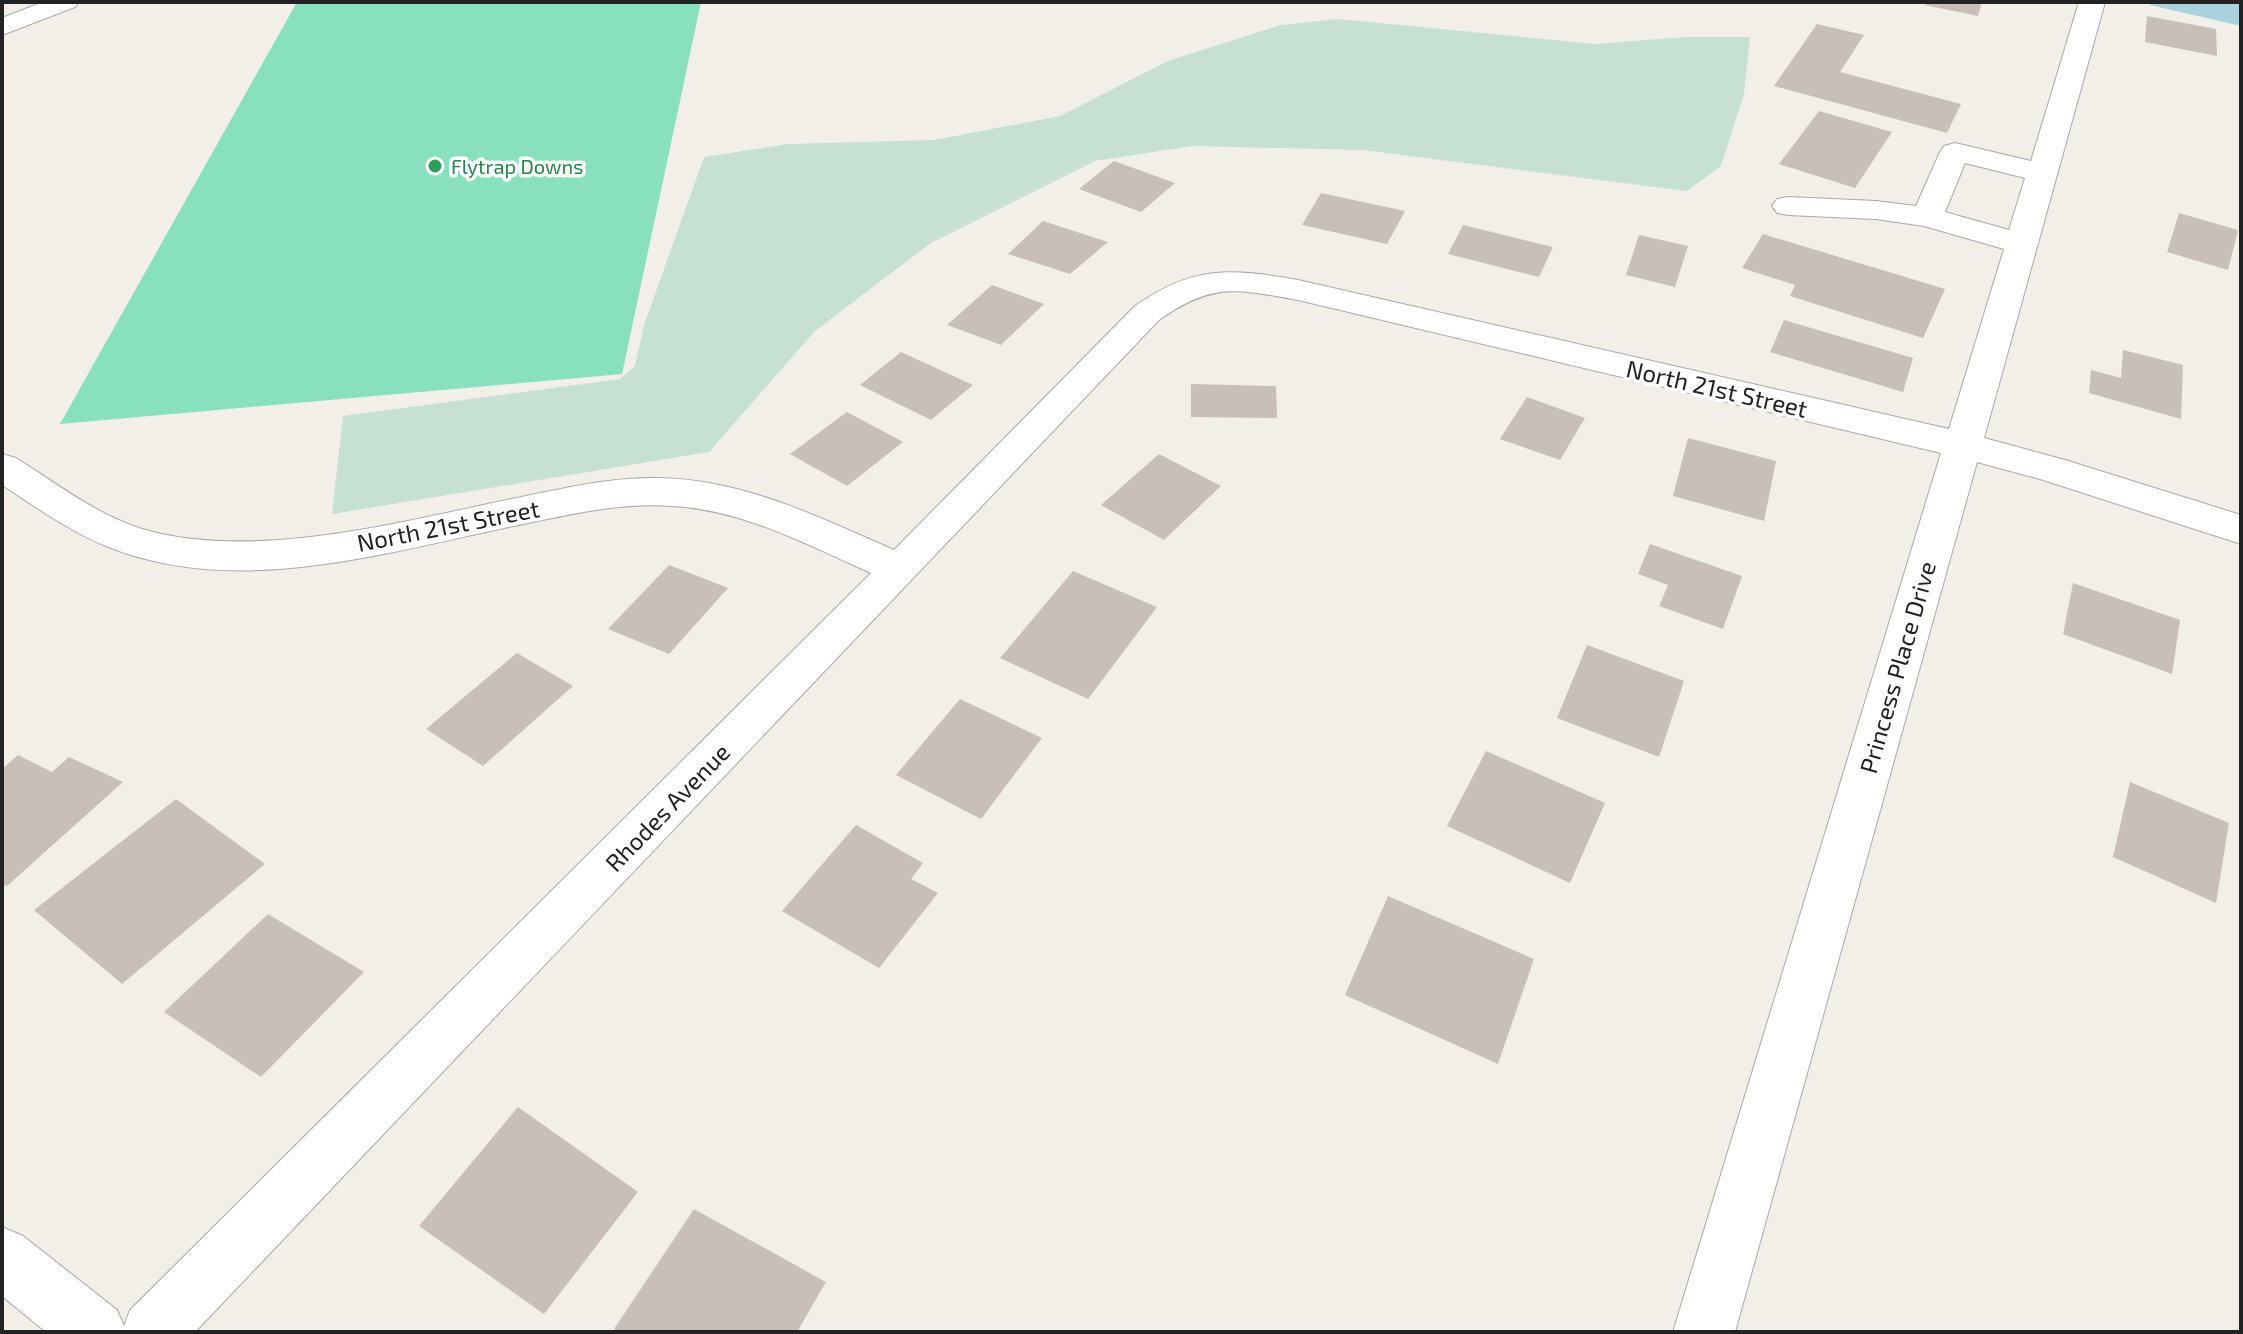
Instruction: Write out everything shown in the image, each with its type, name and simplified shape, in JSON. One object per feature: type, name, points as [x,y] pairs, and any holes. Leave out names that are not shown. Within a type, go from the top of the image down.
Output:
[{"type":"street","points":[[2,27],[66,2]]},
{"type":"street","name":"Princess Place Drive","points":[[1704,1332],[2092,2]]},
{"type":"street","points":[[1927,217],[1955,152],[2042,173]]},
{"type":"street","points":[[1788,206],[1876,210],[1927,217],[2020,243]]},
{"type":"street","name":"North 21st Street","points":[[1186,286],[1214,279],[1298,290],[1961,445],[2051,469],[2241,530]]},
{"type":"street","name":"Rhodes Avenue","points":[[152,1332],[1147,313],[1186,286]]},
{"type":"street","name":"North 21st Street","points":[[2,467],[109,532],[180,553],[269,554],[359,542],[596,497],[671,492],[709,495],[743,503],[900,569]]},
{"type":"street","points":[[2,1257],[95,1332]]},
{"type":"green space","name":"Flytrap Downs","points":[[297,2],[701,2],[622,374],[60,424]]},
{"type":"green space","points":[[1338,19],[1595,44],[1686,37],[1750,37],[1744,94],[1721,166],[1687,191],[1362,150],[1192,146],[1095,161],[931,243],[815,331],[709,452],[332,514],[343,416],[620,379],[635,366],[644,325],[704,157],[788,144],[934,140],[1060,116],[1168,61],[1281,25]]},
{"type":"water","points":[[2151,2],[2241,2],[2241,26],[2150,5]]},
{"type":"building","points":[[1927,2],[1982,2],[1978,16],[1925,5]]},
{"type":"building","points":[[2147,16],[2216,29],[2217,56],[2145,42]]},
{"type":"building","points":[[1817,24],[1864,35],[1840,72],[1961,104],[1947,133],[1774,86]]},
{"type":"building","points":[[1819,111],[1892,132],[1855,188],[1779,164]]},
{"type":"building","points":[[1114,161],[1175,183],[1141,212],[1079,189]]},
{"type":"building","points":[[1321,193],[1405,211],[1387,244],[1302,225]]},
{"type":"building","points":[[2179,213],[2238,230],[2228,270],[2167,252]]},
{"type":"building","points":[[1043,221],[1108,242],[1070,274],[1008,254]]},
{"type":"building","points":[[1463,225],[1553,247],[1539,277],[1448,254]]},
{"type":"building","points":[[1763,234],[1945,289],[1923,338],[1790,296],[1795,285],[1742,268]]},
{"type":"building","points":[[1639,235],[1688,246],[1675,287],[1626,275]]},
{"type":"building","points":[[992,285],[1044,304],[1001,345],[947,325]]},
{"type":"building","points":[[1784,320],[1913,358],[1903,392],[1770,352]]},
{"type":"building","points":[[2123,350],[2183,365],[2181,419],[2089,393],[2091,370],[2121,378]]},
{"type":"building","points":[[901,352],[973,385],[931,420],[860,385]]},
{"type":"building","points":[[1191,384],[1276,386],[1277,418],[1191,417]]},
{"type":"building","points":[[1527,397],[1585,418],[1560,460],[1500,439]]},
{"type":"building","points":[[847,412],[903,442],[847,486],[790,454]]},
{"type":"building","points":[[1688,438],[1776,461],[1764,521],[1673,496]]},
{"type":"building","points":[[1159,454],[1221,486],[1164,540],[1101,505]]},
{"type":"building","points":[[1650,544],[1742,576],[1723,629],[1659,606],[1668,585],[1638,574]]},
{"type":"building","points":[[669,565],[728,588],[669,654],[608,629]]},
{"type":"building","points":[[1073,571],[1157,607],[1088,699],[1000,658]]},
{"type":"building","points":[[2073,583],[2180,620],[2172,674],[2063,634]]},
{"type":"building","points":[[1587,645],[1684,681],[1659,757],[1557,718]]},
{"type":"building","points":[[517,653],[573,686],[483,766],[426,729]]},
{"type":"building","points":[[960,699],[1042,738],[981,819],[896,775]]},
{"type":"building","points":[[1486,751],[1605,803],[1570,883],[1447,826]]},
{"type":"building","points":[[18,755],[52,772],[69,757],[123,782],[7,886],[2,884],[2,769]]},
{"type":"building","points":[[2130,782],[2229,823],[2216,903],[2113,857]]},
{"type":"building","points":[[176,799],[265,864],[122,984],[34,910]]},
{"type":"building","points":[[856,825],[923,863],[911,879],[938,893],[879,968],[782,911]]},
{"type":"building","points":[[1388,896],[1534,959],[1498,1064],[1345,995]]},
{"type":"building","points":[[268,914],[364,972],[261,1077],[164,1012]]},
{"type":"building","points":[[518,1107],[638,1192],[544,1314],[419,1226]]},
{"type":"building","points":[[694,1209],[826,1282],[797,1332],[619,1332],[614,1329]]},
{"type":"place","name":"Flytrap Downs","points":[[435,166]]}]
